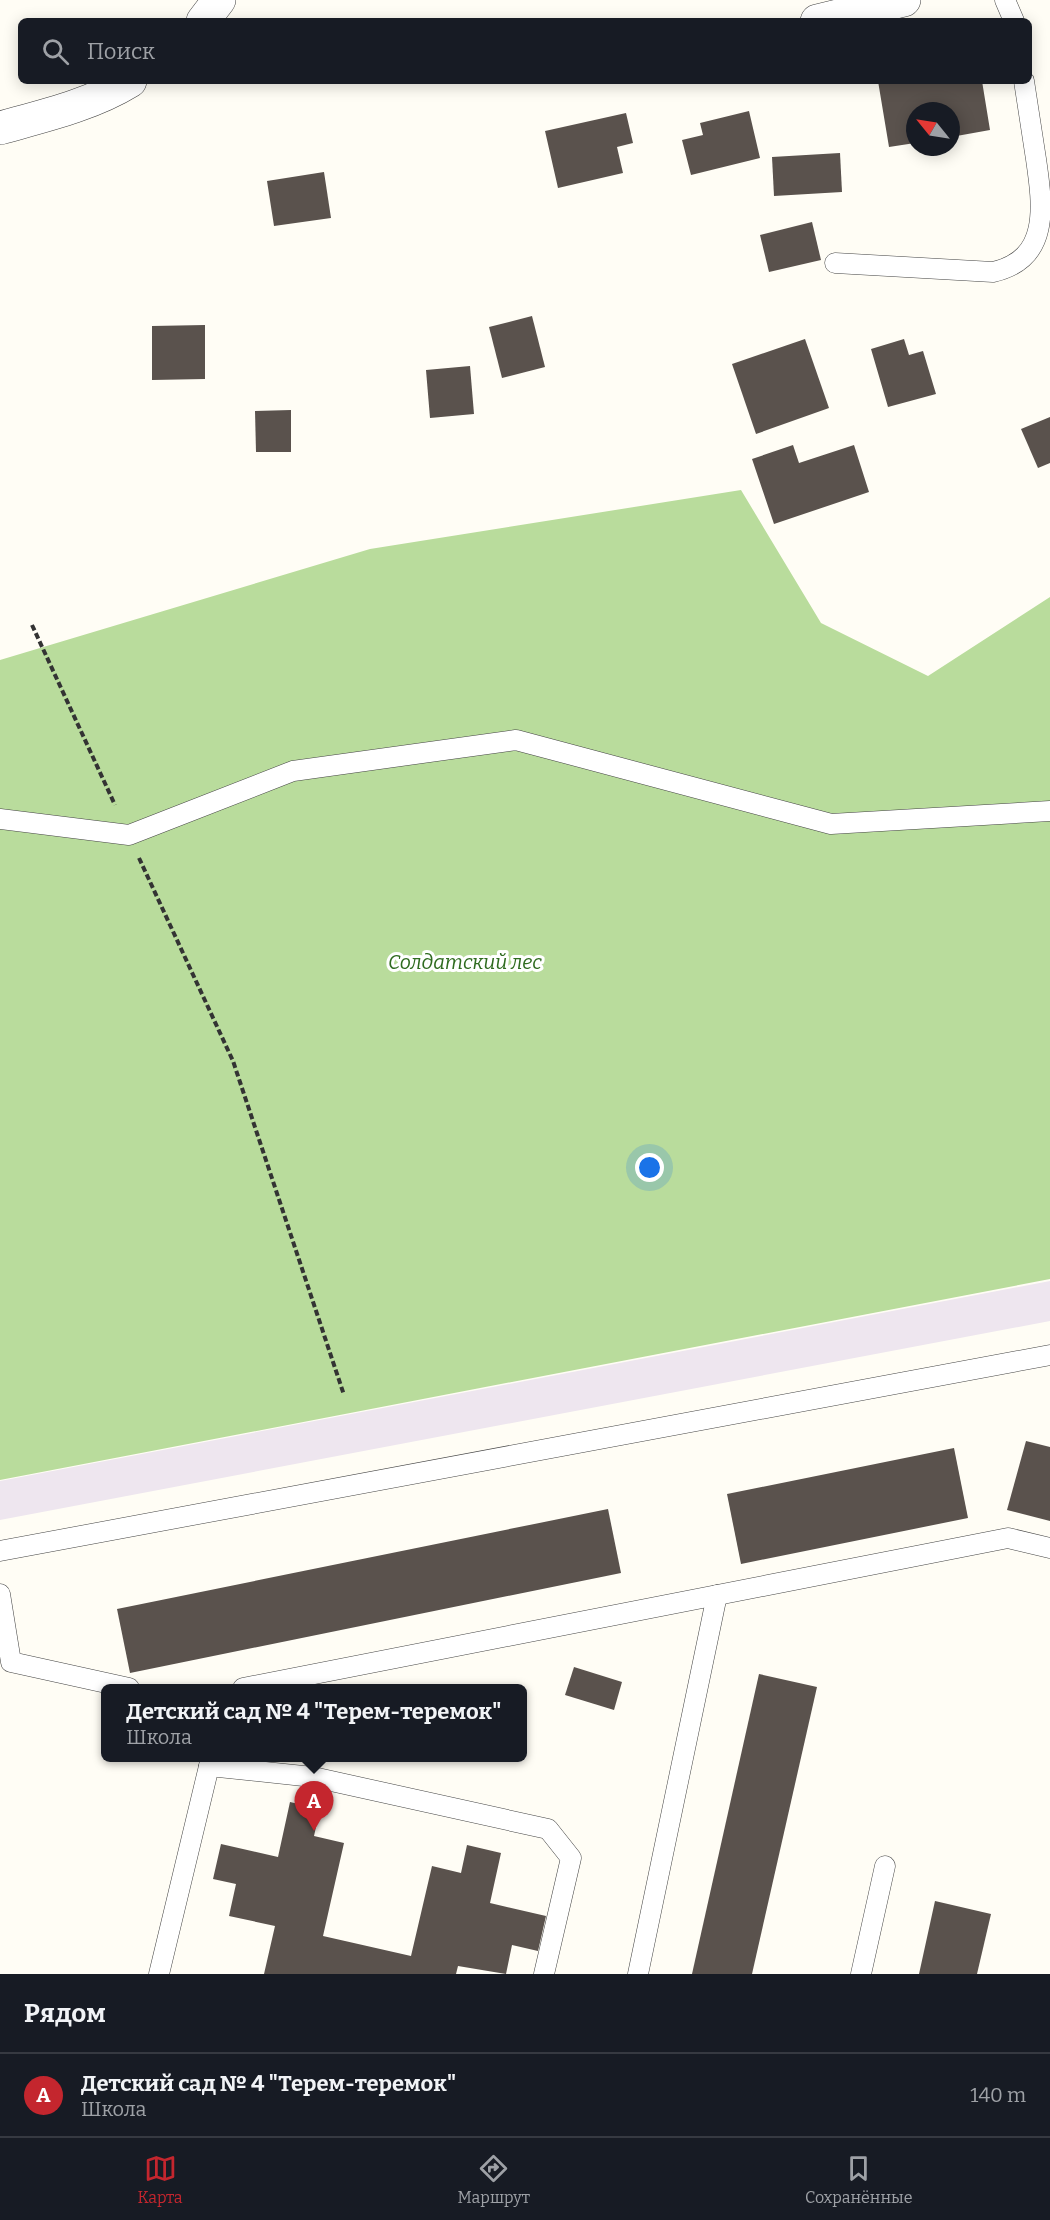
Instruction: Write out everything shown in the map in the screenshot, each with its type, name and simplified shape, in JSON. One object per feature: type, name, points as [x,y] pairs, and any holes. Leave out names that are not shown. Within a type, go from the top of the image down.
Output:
[{"type":"street","points":[[829,18],[904,0]]},
{"type":"street","points":[[0,128],[53,113],[125,84]]},
{"type":"lane","points":[[1005,0],[1013,18]]},
{"type":"lane","points":[[835,263],[993,272],[1012,268],[1029,254],[1038,237],[1044,212],[1024,84]]},
{"type":"lane","points":[[0,819],[129,836],[293,771],[516,740],[831,824],[1050,811]]},
{"type":"lane","points":[[0,1551],[1050,1355]]},
{"type":"lane","points":[[268,1684],[1008,1538],[1050,1548]]},
{"type":"lane","points":[[0,1594],[11,1662],[107,1684]]},
{"type":"lane","points":[[638,1974],[717,1595]]},
{"type":"lane","points":[[159,1974],[210,1762],[313,1777],[548,1829],[571,1858],[544,1974]]},
{"type":"lane","points":[[861,1974],[885,1866]]},
{"type":"path","points":[[32,625],[233,1061],[344,1395]]},
{"type":"shaded area","points":[[1050,1281],[1050,1321],[0,1520],[0,1481]]},
{"type":"green space","name":"Солдатский лес","points":[[741,490],[821,623],[928,676],[1050,597],[1050,1279],[0,1480],[0,660],[370,549]]},
{"type":"building","points":[[878,84],[982,84],[990,130],[960,135],[960,102],[906,102],[906,144],[889,147]]},
{"type":"building","points":[[749,111],[760,158],[691,175],[682,140],[703,135],[700,123]]},
{"type":"building","points":[[626,113],[633,143],[617,147],[623,173],[558,188],[545,131]]},
{"type":"building","points":[[840,153],[842,192],[774,196],[772,157]]},
{"type":"building","points":[[324,172],[331,218],[274,226],[267,181]]},
{"type":"building","points":[[812,222],[821,260],[769,272],[760,235]]},
{"type":"building","points":[[532,316],[545,367],[502,378],[489,327]]},
{"type":"building","points":[[205,325],[205,379],[152,380],[152,326]]},
{"type":"building","points":[[805,339],[829,408],[756,434],[732,364]]},
{"type":"building","points":[[904,339],[909,355],[923,351],[936,394],[888,407],[871,349]]},
{"type":"building","points":[[470,366],[474,414],[430,418],[426,370]]},
{"type":"building","points":[[291,410],[291,452],[256,452],[255,411]]},
{"type":"building","points":[[1050,417],[1050,463],[1038,468],[1021,429]]},
{"type":"building","points":[[793,445],[799,463],[854,445],[869,492],[774,524],[752,459]]},
{"type":"building","points":[[1026,1441],[1050,1447],[1050,1521],[1007,1510]]},
{"type":"building","points":[[954,1448],[968,1518],[741,1564],[727,1494]]},
{"type":"building","points":[[608,1509],[621,1573],[130,1673],[117,1609]]},
{"type":"building","points":[[574,1667],[622,1682],[614,1710],[565,1695]]},
{"type":"building","points":[[759,1674],[817,1687],[752,1974],[692,1974]]},
{"type":"building","points":[[290,1802],[320,1809],[314,1836],[344,1843],[323,1936],[411,1956],[432,1866],[461,1873],[467,1845],[501,1853],[490,1903],[546,1916],[538,1951],[512,1945],[506,1974],[458,1966],[456,1974],[264,1974],[275,1926],[229,1916],[236,1884],[213,1879],[221,1844],[278,1857]]},
{"type":"building","points":[[935,1901],[991,1914],[977,1974],[919,1974]]},
{"type":"place","name":"Детский сад № 4 \"Терем-теремок\"","points":[[314,1831]]}]
